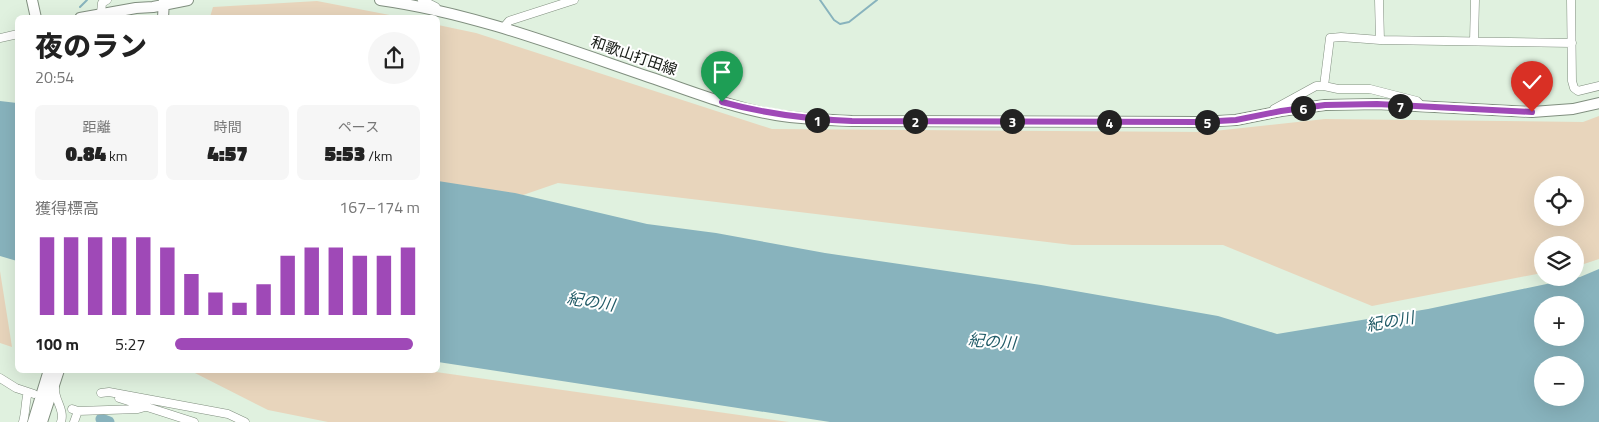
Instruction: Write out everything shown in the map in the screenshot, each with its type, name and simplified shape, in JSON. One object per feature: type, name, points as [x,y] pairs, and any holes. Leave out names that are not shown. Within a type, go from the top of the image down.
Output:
[{"type":"main road","points":[[32,0],[35,15]]},
{"type":"main road","points":[[92,15],[136,8],[153,8],[164,2],[188,0]]},
{"type":"main road","name":"和歌山打田線","points":[[380,0],[436,10],[504,27],[722,102],[776,115],[810,119],[852,121],[1200,122],[1236,120],[1325,105],[1377,104],[1532,112],[1573,109],[1599,103]]},
{"type":"main road","points":[[163,15],[164,2]]},
{"type":"main road","points":[[33,422],[53,373]]},
{"type":"main road","points":[[42,422],[53,373]]},
{"type":"street","points":[[100,13],[102,4],[107,0]]},
{"type":"street","points":[[422,0],[436,7],[436,10]]},
{"type":"street","points":[[504,27],[509,21],[574,0]]},
{"type":"street","points":[[1379,0],[1380,40]]},
{"type":"street","points":[[1474,42],[1475,0]]},
{"type":"street","points":[[1571,0],[1572,80],[1574,88],[1578,91],[1599,86]]},
{"type":"street","points":[[0,38],[15,35]]},
{"type":"street","points":[[1324,86],[1330,38],[1572,43]]},
{"type":"street","points":[[1272,113],[1274,109],[1316,86],[1338,89],[1370,89],[1417,101],[1419,107]]},
{"type":"street","points":[[53,373],[54,395],[62,410],[61,422]]},
{"type":"street","points":[[0,378],[16,388],[31,393],[25,402],[23,422]]},
{"type":"street","points":[[194,422],[101,392],[228,414],[245,422]]},
{"type":"street","points":[[74,422],[75,410],[138,409],[146,406]]},
{"type":"shaded area","points":[[317,1],[390,15],[211,15],[213,7]]},
{"type":"shaded area","points":[[440,25],[476,33],[772,129],[1205,132],[1325,119],[1583,122],[1599,116],[1599,259],[1584,264],[1584,236],[1534,236],[1534,275],[1372,306],[1223,245],[1072,245],[558,183],[523,195],[440,182]]},
{"type":"shaded area","points":[[0,271],[12,347],[0,343]]},
{"type":"shaded area","points":[[195,373],[440,373],[789,422],[328,422],[268,410]]},
{"type":"water","points":[[0,101],[15,103],[15,260],[0,256]]},
{"type":"water","name":"紀の川","points":[[440,181],[515,193],[647,224],[716,233],[825,253],[1041,285],[1218,316],[1277,334],[1428,309],[1537,286],[1584,286],[1584,275],[1599,269],[1599,422],[830,422],[440,362]]},
{"type":"waterway","points":[[80,7],[87,0]]},
{"type":"waterway","points":[[820,0],[834,20],[840,24],[849,22],[877,0]]},
{"type":"waterway","points":[[101,419],[109,422]]},
{"type":"route","points":[[722,102],[776,115],[852,121],[1200,122],[1236,120],[1325,105],[1377,104],[1532,112]]}]
